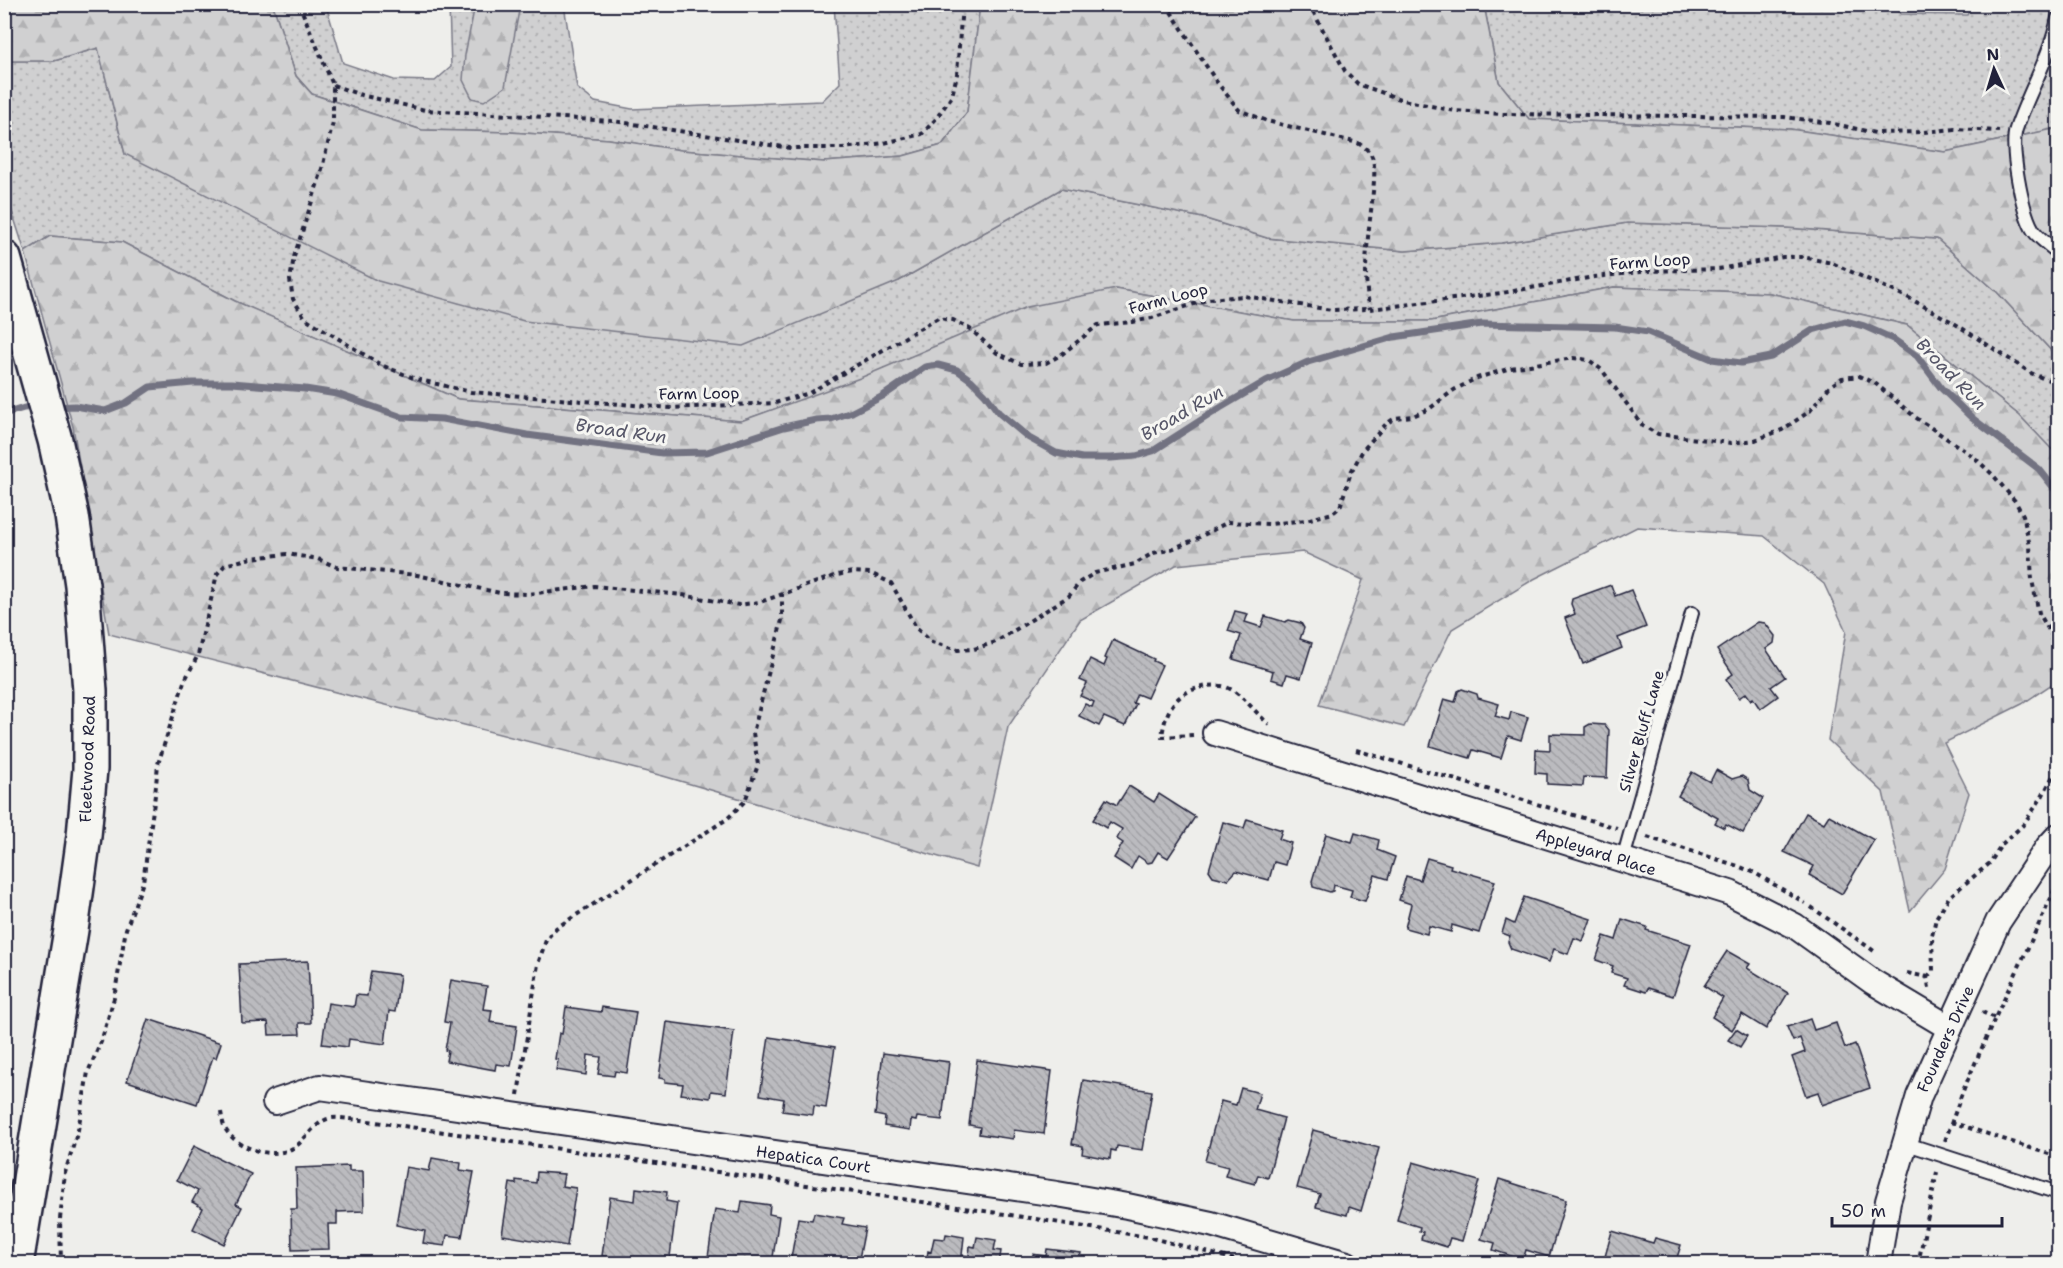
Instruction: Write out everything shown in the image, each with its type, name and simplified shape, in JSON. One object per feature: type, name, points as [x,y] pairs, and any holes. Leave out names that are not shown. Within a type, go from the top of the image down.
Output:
[{"type":"main road","name":"Fleetwood Road","points":[[4,258],[45,405],[72,516],[82,585],[90,691],[90,769],[84,836],[71,930],[16,1263]]},
{"type":"street","name":"Appleyard Place","points":[[1215,733],[1730,893],[1794,926],[1873,982],[1950,1028]]},
{"type":"street","name":"Founders Drive","points":[[1878,1263],[1888,1201],[1919,1096],[1998,922],[2048,847],[2058,836]]},
{"type":"street","name":"Hepatica Court","points":[[275,1101],[320,1087],[1127,1206],[1211,1224],[1347,1263]]},
{"type":"lane","points":[[2058,18],[2054,39],[2015,132],[2019,186],[2032,230],[2058,253]]},
{"type":"lane","name":"Silver Bluff Lane","points":[[1623,859],[1692,613]]},
{"type":"lane","points":[[1904,1143],[2052,1191]]},
{"type":"path","name":"Farm Loop","points":[[299,4],[333,85],[333,122],[321,173],[294,257],[290,280],[293,299],[306,318],[381,365],[416,379],[471,393],[671,408],[775,403],[809,393],[938,318],[953,320],[970,329],[997,353],[1021,364],[1046,363],[1061,355],[1098,325],[1152,318],[1209,299],[1244,296],[1332,310],[1370,309],[1502,293],[1594,277],[1650,271],[1719,269],[1782,257],[1803,257],[1832,263],[1909,298],[1954,323],[2031,373],[2058,382]]},
{"type":"path","points":[[333,85],[361,95],[425,110],[613,121],[790,148],[843,148],[884,143],[922,134],[952,96],[957,74],[962,4]]},
{"type":"path","points":[[1166,4],[1216,81],[1239,110],[1267,121],[1358,143],[1371,152],[1374,162],[1373,186],[1366,266],[1366,294],[1370,309]]},
{"type":"path","points":[[1309,4],[1345,71],[1358,84],[1403,100],[1455,111],[1503,114],[1784,117],[1830,123],[1875,133],[1954,129],[2015,132]]},
{"type":"path","points":[[61,1263],[60,1219],[65,1173],[78,1130],[88,1072],[101,1042],[114,998],[126,929],[143,882],[158,764],[184,682],[198,655],[217,574],[225,565],[251,558],[287,554],[318,559],[337,567],[417,575],[500,593],[528,594],[594,586],[682,595],[739,604],[760,602],[853,572],[870,573],[891,583],[917,629],[933,642],[958,650],[974,649],[996,642],[1069,596],[1080,582],[1095,573],[1136,564],[1154,553],[1169,550],[1196,539],[1228,522],[1270,524],[1306,520],[1333,513],[1341,507],[1351,472],[1363,450],[1386,424],[1395,418],[1413,416],[1429,409],[1454,390],[1477,378],[1511,368],[1573,358],[1589,360],[1602,370],[1643,426],[1658,434],[1731,443],[1755,440],[1782,430],[1810,411],[1830,386],[1842,378],[1859,376],[1876,384],[1915,417],[1974,457],[2015,501],[2023,515],[2028,536],[2032,580],[2039,613],[2058,646]]},
{"type":"path","points":[[512,1142],[538,964],[546,940],[556,928],[727,819],[745,801],[758,765],[753,733],[782,620],[782,594]]},
{"type":"path","points":[[1927,977],[1932,971],[1932,936],[1936,918],[1949,897],[1990,863],[2001,845],[2023,825],[2042,797],[2058,766]]},
{"type":"path","points":[[1918,1263],[1940,1156],[1951,1122],[1995,1018],[2053,894],[2058,874]]},
{"type":"path","points":[[221,1113],[226,1130],[237,1142],[254,1150],[268,1152],[291,1150],[325,1120],[336,1118],[362,1120],[986,1211],[1148,1237],[1252,1263]]},
{"type":"path","points":[[1951,1122],[2058,1157]]},
{"type":"green space","points":[[1893,4],[1901,14],[1967,15],[1972,5],[2058,5],[2058,128],[1945,152],[1790,129],[1529,119],[1499,82],[1484,5]]},
{"type":"green space","points":[[5,5],[273,5],[296,76],[312,94],[422,130],[510,132],[609,139],[681,150],[824,162],[903,156],[942,145],[967,112],[980,5],[1484,5],[1499,82],[1529,119],[1790,129],[1945,152],[2058,128],[2058,358],[1997,292],[1937,239],[1787,228],[1627,223],[1501,243],[1405,251],[1267,238],[1203,218],[1061,189],[899,281],[743,346],[524,321],[378,281],[125,154],[98,48],[54,61],[5,61]]},
{"type":"green space","points":[[273,5],[326,5],[343,63],[394,80],[435,81],[451,67],[449,5],[564,5],[577,88],[595,102],[632,109],[822,101],[840,83],[834,5],[980,5],[967,112],[942,145],[903,156],[824,162],[681,150],[609,139],[510,132],[422,130],[312,94],[296,76]]},
{"type":"green space","points":[[475,5],[520,5],[505,87],[484,101],[472,98],[463,80],[465,55]]},
{"type":"green space","points":[[98,48],[125,154],[899,281],[1061,189],[1203,218],[1267,238],[1405,251],[1501,243],[1627,223],[1787,228],[1937,239],[1997,292],[2058,358],[2058,456],[2020,416],[1907,325],[1770,293],[1614,287],[1431,321],[1294,321],[1116,289],[741,421],[458,399],[235,301],[122,242],[50,236],[25,252],[5,190],[4,61],[54,61]]},
{"type":"green space","points":[[50,236],[122,242],[235,301],[458,399],[741,421],[860,378],[1027,307],[1116,289],[1294,321],[1431,321],[1614,287],[1770,293],[1907,325],[2020,416],[2058,456],[2058,680],[2022,704],[1944,743],[1969,793],[1945,869],[1910,911],[1883,792],[1828,740],[1846,631],[1824,584],[1764,536],[1637,527],[1534,579],[1452,629],[1404,727],[1319,705],[1363,580],[1303,552],[1176,565],[1080,620],[1008,727],[977,868],[663,776],[109,634],[73,427],[25,252]]},
{"type":"building","points":[[1611,585],[1615,596],[1631,590],[1646,627],[1618,638],[1622,648],[1583,664],[1565,618],[1575,614],[1571,604],[1572,599]]},
{"type":"building","points":[[1235,611],[1248,614],[1245,622],[1261,627],[1265,616],[1285,622],[1289,620],[1301,623],[1304,628],[1300,639],[1312,643],[1301,678],[1287,674],[1284,683],[1271,679],[1273,671],[1233,659],[1241,635],[1228,631]]},
{"type":"building","points":[[1758,622],[1765,623],[1775,636],[1774,643],[1766,649],[1785,677],[1771,687],[1778,696],[1760,709],[1753,698],[1751,700],[1746,693],[1739,698],[1726,679],[1733,674],[1717,650]]},
{"type":"building","points":[[1113,640],[1162,665],[1147,698],[1137,694],[1133,703],[1136,704],[1125,726],[1104,717],[1099,726],[1079,716],[1085,704],[1092,707],[1094,702],[1080,696],[1087,683],[1080,680],[1090,659],[1104,666]]},
{"type":"building","points":[[1462,689],[1477,694],[1478,698],[1499,704],[1495,716],[1509,720],[1511,712],[1528,717],[1521,740],[1508,736],[1501,758],[1473,750],[1470,758],[1430,746],[1444,699],[1455,702],[1458,691]]},
{"type":"building","points":[[1590,724],[1605,725],[1609,730],[1607,778],[1584,777],[1583,786],[1547,784],[1547,774],[1535,773],[1536,749],[1550,750],[1550,734],[1585,735],[1585,727]]},
{"type":"building","points":[[1716,770],[1732,779],[1742,776],[1748,780],[1750,790],[1763,798],[1743,833],[1726,824],[1724,828],[1715,823],[1718,818],[1678,796],[1692,772],[1710,782]]},
{"type":"building","points":[[1129,786],[1154,802],[1159,794],[1195,817],[1168,858],[1158,852],[1152,862],[1148,863],[1138,856],[1131,869],[1114,858],[1123,843],[1117,839],[1122,829],[1110,822],[1106,828],[1093,820],[1106,799],[1117,805]]},
{"type":"building","points":[[1806,813],[1824,823],[1829,815],[1874,840],[1842,894],[1809,875],[1814,866],[1784,852]]},
{"type":"building","points":[[1247,819],[1282,830],[1279,839],[1291,843],[1285,865],[1274,862],[1269,880],[1236,871],[1228,880],[1213,876],[1209,870],[1223,822],[1244,828]]},
{"type":"building","points":[[1355,833],[1379,840],[1377,850],[1395,857],[1388,879],[1375,875],[1365,901],[1350,897],[1352,890],[1334,885],[1333,891],[1330,892],[1313,887],[1312,881],[1326,834],[1352,842]]},
{"type":"building","points":[[1427,858],[1451,865],[1450,868],[1495,881],[1479,933],[1452,925],[1451,932],[1429,926],[1427,934],[1405,928],[1411,904],[1399,900],[1406,876],[1420,880]]},
{"type":"building","points":[[1524,897],[1591,919],[1583,941],[1574,938],[1568,954],[1554,949],[1549,962],[1511,949],[1508,942],[1510,936],[1502,933],[1506,920],[1514,924]]},
{"type":"building","points":[[1622,919],[1647,927],[1646,930],[1691,944],[1673,996],[1648,988],[1646,992],[1624,985],[1627,978],[1611,973],[1613,966],[1596,960],[1604,936],[1616,940]]},
{"type":"building","points":[[1727,951],[1750,964],[1747,968],[1788,993],[1766,1029],[1742,1014],[1732,1030],[1712,1017],[1723,998],[1704,986]]},
{"type":"building","points":[[308,961],[311,1023],[299,1023],[300,1034],[269,1035],[268,1022],[242,1023],[239,964]]},
{"type":"building","points":[[371,971],[400,975],[395,1012],[389,1011],[385,1044],[349,1039],[348,1047],[322,1044],[328,1003],[354,1007],[356,995],[367,996]]},
{"type":"building","points":[[451,980],[487,986],[483,1009],[492,1010],[490,1022],[517,1026],[511,1066],[496,1064],[495,1070],[446,1061],[448,1051],[445,1050],[450,1023],[444,1022]]},
{"type":"building","points":[[566,1007],[601,1012],[602,1007],[636,1012],[627,1073],[615,1071],[614,1076],[598,1074],[601,1057],[588,1055],[586,1075],[556,1070],[558,1060],[555,1059],[559,1033],[562,1034]]},
{"type":"building","points":[[148,1019],[221,1043],[216,1058],[213,1057],[197,1104],[127,1081]]},
{"type":"building","points":[[1810,1019],[1814,1030],[1836,1023],[1845,1048],[1855,1044],[1870,1088],[1822,1105],[1818,1092],[1806,1096],[1792,1057],[1805,1052],[1800,1038],[1793,1041],[1787,1027]]},
{"type":"building","points":[[667,1022],[734,1031],[726,1093],[711,1091],[710,1098],[681,1094],[683,1084],[665,1082],[665,1079],[659,1078]]},
{"type":"building","points":[[1736,1029],[1747,1036],[1740,1047],[1728,1040]]},
{"type":"building","points":[[769,1037],[835,1047],[826,1108],[814,1106],[813,1115],[782,1111],[784,1099],[760,1095]]},
{"type":"building","points":[[883,1053],[949,1062],[942,1120],[917,1117],[916,1121],[911,1120],[910,1130],[884,1126],[885,1117],[875,1115]]},
{"type":"building","points":[[977,1060],[1052,1071],[1044,1134],[1014,1130],[1013,1139],[979,1134],[980,1127],[969,1125]]},
{"type":"building","points":[[1083,1080],[1152,1091],[1142,1150],[1117,1146],[1116,1151],[1111,1150],[1110,1159],[1082,1154],[1083,1146],[1072,1144]]},
{"type":"building","points":[[1241,1088],[1260,1093],[1255,1110],[1284,1118],[1268,1178],[1258,1175],[1255,1184],[1225,1176],[1228,1167],[1205,1161],[1221,1101],[1236,1105]]},
{"type":"building","points":[[1313,1130],[1379,1148],[1361,1211],[1349,1207],[1347,1215],[1316,1207],[1320,1194],[1297,1188]]},
{"type":"building","points":[[194,1146],[251,1174],[236,1204],[242,1207],[224,1244],[193,1229],[203,1208],[192,1202],[198,1191],[177,1180]]},
{"type":"building","points":[[432,1158],[461,1163],[460,1170],[474,1172],[462,1237],[447,1235],[445,1246],[423,1243],[425,1231],[396,1225],[406,1167],[429,1171]]},
{"type":"building","points":[[1413,1162],[1479,1181],[1462,1241],[1450,1238],[1447,1247],[1421,1239],[1423,1232],[1419,1231],[1420,1227],[1397,1220]]},
{"type":"building","points":[[349,1166],[349,1171],[363,1171],[364,1211],[337,1212],[337,1224],[328,1224],[329,1249],[292,1250],[291,1209],[297,1209],[296,1168]]},
{"type":"building","points":[[537,1172],[564,1174],[562,1186],[576,1188],[567,1246],[502,1235],[510,1183],[516,1184],[516,1180],[536,1183]]},
{"type":"building","points":[[1499,1179],[1566,1200],[1549,1257],[1526,1250],[1523,1260],[1493,1250],[1495,1243],[1481,1239]]},
{"type":"building","points":[[636,1188],[667,1192],[666,1201],[677,1203],[669,1264],[602,1256],[610,1197],[635,1201]]},
{"type":"building","points":[[742,1201],[770,1205],[769,1214],[779,1216],[772,1264],[707,1264],[715,1209],[740,1213]]},
{"type":"building","points":[[814,1213],[844,1218],[842,1224],[865,1228],[858,1264],[790,1264],[798,1218],[812,1220]]},
{"type":"building","points":[[1612,1231],[1653,1243],[1655,1238],[1681,1245],[1675,1264],[1603,1264]]},
{"type":"building","points":[[946,1234],[964,1237],[962,1255],[969,1256],[970,1246],[975,1247],[977,1237],[996,1240],[994,1250],[1001,1251],[999,1264],[926,1264],[928,1251],[931,1252],[934,1238],[945,1239]]},
{"type":"building","points":[[1047,1249],[1081,1253],[1079,1264],[1032,1264],[1033,1254],[1046,1256]]},
{"type":"waterway","name":"Broad Run","points":[[54,407],[75,406],[105,411],[126,403],[150,387],[193,383],[232,383],[337,394],[402,417],[442,419],[527,435],[662,453],[707,452],[784,427],[831,419],[852,412],[883,396],[925,367],[938,365],[957,370],[971,380],[999,413],[1029,438],[1056,453],[1082,458],[1111,458],[1136,456],[1153,451],[1266,381],[1308,362],[1394,337],[1482,324],[1615,327],[1648,332],[1712,359],[1741,363],[1771,357],[1813,330],[1845,321],[1864,326],[1893,339],[1917,356],[1941,388],[1972,418],[2039,469],[2058,493]]},
{"type":"waterway","name":"Broad Run","points":[[4,414],[37,407]]}]
